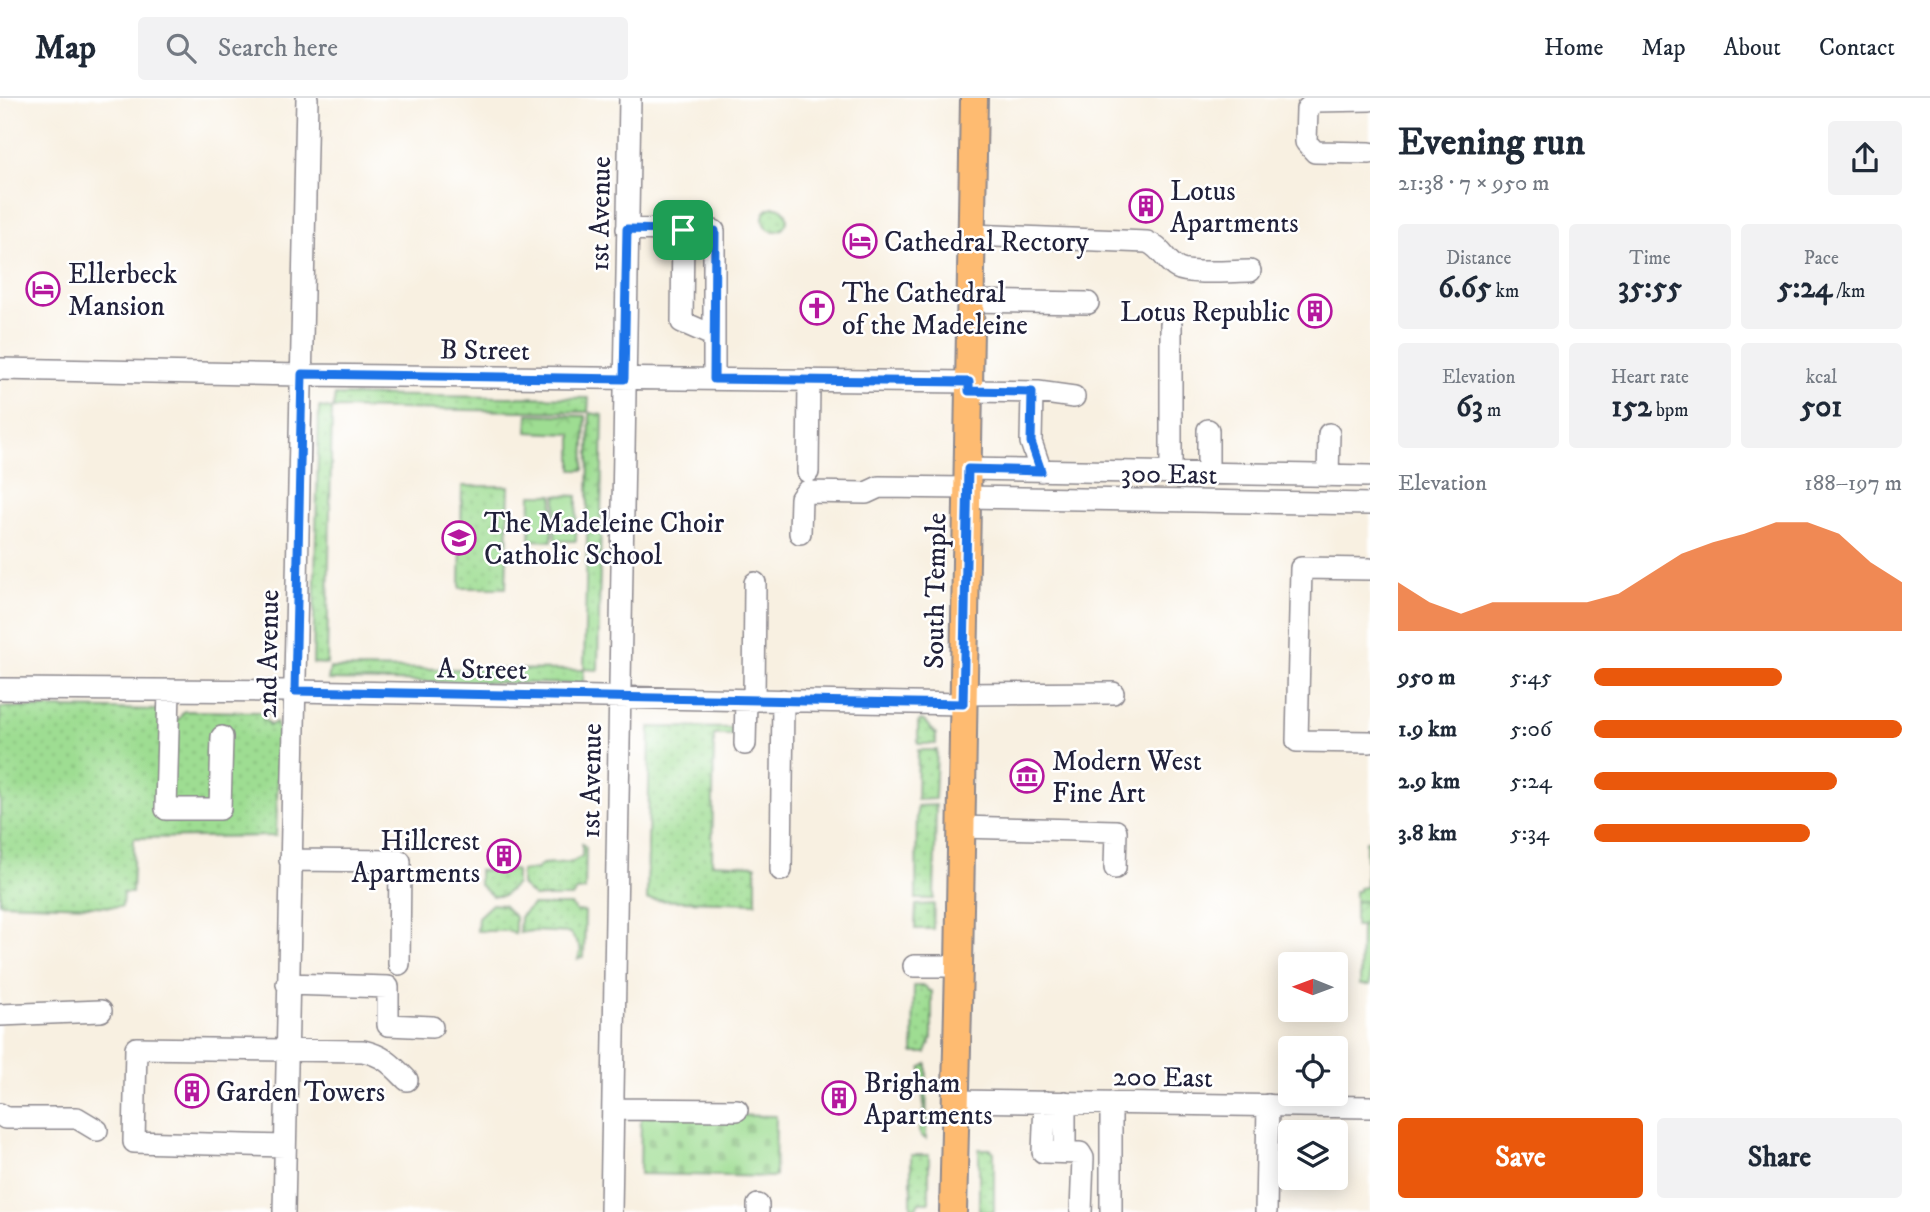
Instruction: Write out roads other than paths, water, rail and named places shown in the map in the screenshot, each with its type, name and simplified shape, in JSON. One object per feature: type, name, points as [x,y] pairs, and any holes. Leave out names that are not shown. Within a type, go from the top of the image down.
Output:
[{"type":"main road","name":"South Temple","points":[[953,1212],[974,98]]},
{"type":"street","name":"2nd Avenue","points":[[284,1212],[307,98]]},
{"type":"street","name":"1st Avenue","points":[[611,1212],[630,98]]},
{"type":"street","points":[[1370,100],[1316,101],[1307,109],[1306,142],[1315,152],[1370,153]]},
{"type":"street","points":[[627,229],[715,231],[714,379]]},
{"type":"street","points":[[683,230],[682,323],[714,336]]},
{"type":"street","points":[[972,235],[1147,242],[1159,249],[1179,269],[1251,271]]},
{"type":"street","points":[[970,301],[1088,303]]},
{"type":"street","points":[[1171,324],[1171,473]]},
{"type":"street","name":"B Street","points":[[0,369],[810,380],[969,386],[1074,397]]},
{"type":"street","points":[[808,472],[810,380]]},
{"type":"street","points":[[1032,392],[1031,442],[1041,471]]},
{"type":"street","points":[[1208,430],[1208,474]]},
{"type":"street","points":[[1328,476],[1329,434]]},
{"type":"street","name":"300 East","points":[[967,485],[1041,471],[1370,476]]},
{"type":"street","points":[[800,533],[801,498],[806,492],[866,493],[880,487],[967,485]]},
{"type":"street","name":"300 East","points":[[967,485],[1370,504]]},
{"type":"street","points":[[1370,569],[1301,568],[1297,741],[1370,742]]},
{"type":"street","points":[[745,744],[750,700],[755,583]]},
{"type":"street","name":"A Street","points":[[0,689],[295,691],[750,700],[963,699],[1113,694]]},
{"type":"street","points":[[169,690],[166,809],[220,809],[222,737]]},
{"type":"street","points":[[781,870],[783,700]]},
{"type":"street","points":[[961,827],[1116,831],[1115,868]]},
{"type":"street","points":[[290,860],[400,861],[399,964]]},
{"type":"street","points":[[914,966],[959,966]]},
{"type":"street","points":[[287,984],[388,987],[388,1025],[432,1027]]},
{"type":"street","points":[[0,1015],[101,1011]]},
{"type":"street","points":[[285,1146],[134,1142],[136,1048],[363,1051],[385,1058],[407,1080]]},
{"type":"street","name":"200 East","points":[[956,1101],[1370,1107]]},
{"type":"street","points":[[1055,1102],[1043,1152],[1080,1153],[1083,1158],[1082,1212]]},
{"type":"street","points":[[1055,1102],[1065,1152]]},
{"type":"street","points":[[1111,1103],[1111,1212]]},
{"type":"street","points":[[1266,1212],[1268,1105]]},
{"type":"street","points":[[613,1109],[737,1110]]},
{"type":"street","points":[[0,1114],[5,1118],[76,1118],[97,1130]]},
{"type":"place","name":"Lotus Apartments","points":[[1146,206]]},
{"type":"place","name":"Cathedral Rectory","points":[[860,241]]},
{"type":"place","name":"Ellerbeck Mansion","points":[[43,289]]},
{"type":"place","name":"The Cathedral of the Madeleine","points":[[817,308]]},
{"type":"place","name":"Lotus Republic","points":[[1315,311]]},
{"type":"place","name":"The Madeleine Choir Catholic School","points":[[459,538]]},
{"type":"place","name":"Modern West Fine Art","points":[[1027,776]]},
{"type":"place","name":"Hillcrest Apartments","points":[[504,856]]},
{"type":"place","name":"Garden Towers","points":[[192,1091]]},
{"type":"place","name":"Brigham Apartments","points":[[839,1098]]}]
